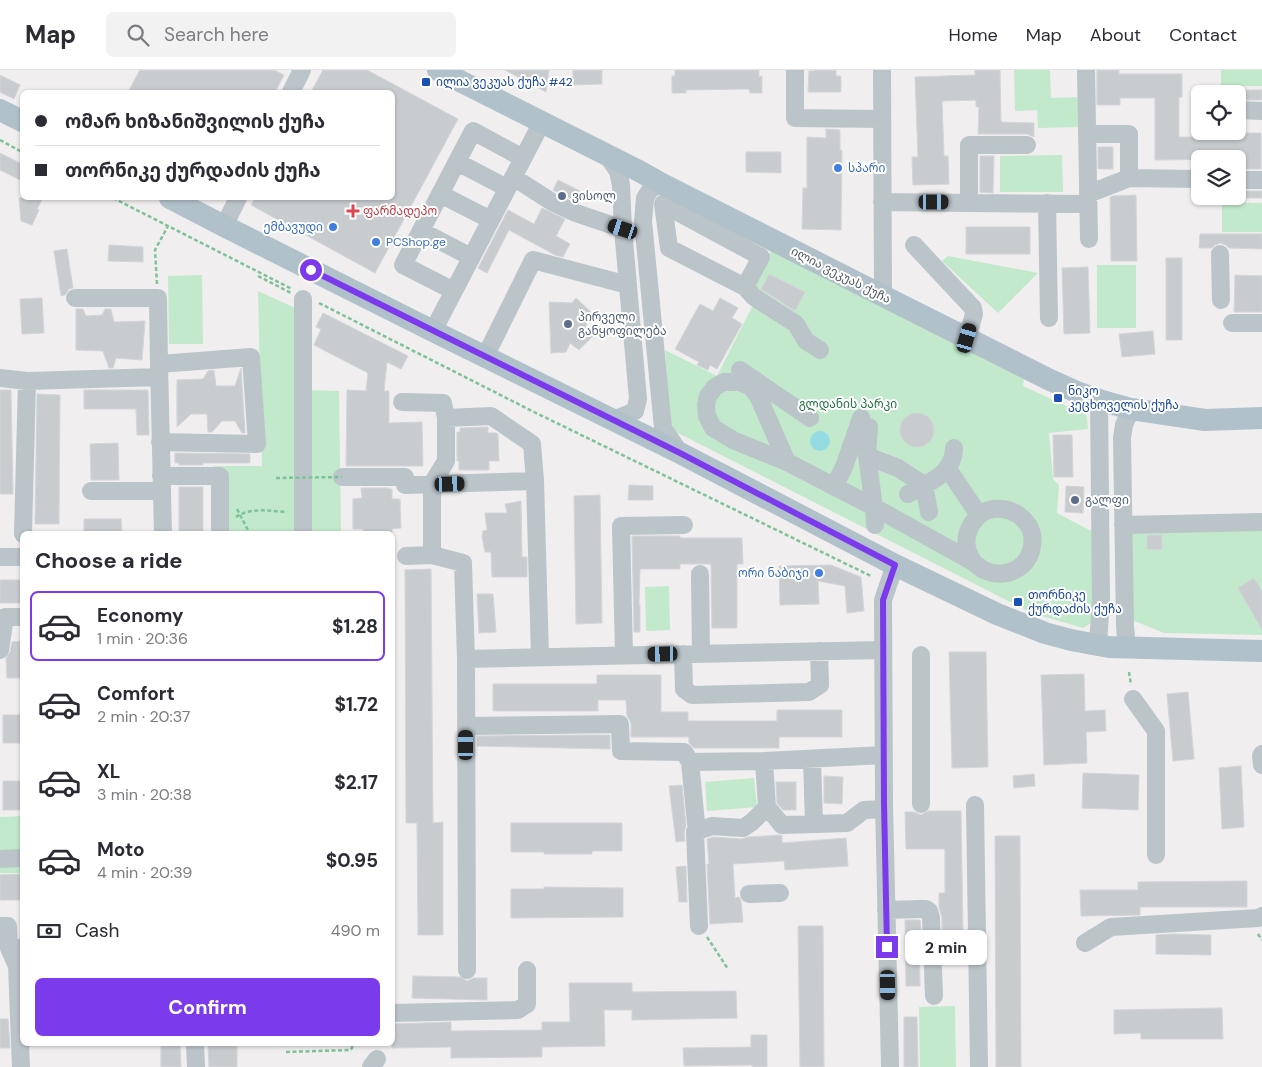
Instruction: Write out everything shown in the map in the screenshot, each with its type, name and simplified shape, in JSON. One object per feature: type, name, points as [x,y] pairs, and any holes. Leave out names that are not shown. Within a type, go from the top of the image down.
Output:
[{"type":"main road","name":"ილია ვეკუას ქუჩა","points":[[438,70],[1048,379],[1099,400],[1131,409],[1205,420],[1262,418]]},
{"type":"main road","points":[[0,110],[20,120]]},
{"type":"main road","points":[[174,200],[680,453],[895,565],[996,614],[1045,633],[1098,645],[1127,648],[1262,651]]},
{"type":"street","points":[[292,90],[302,70]]},
{"type":"street","points":[[795,70],[795,118],[882,118]]},
{"type":"street","points":[[882,70],[883,296]]},
{"type":"street","points":[[1086,70],[1088,239]]},
{"type":"street","points":[[1246,110],[1262,110]]},
{"type":"street","points":[[433,331],[542,122]]},
{"type":"street","points":[[454,291],[403,265],[473,131],[523,158]]},
{"type":"street","points":[[1087,134],[1129,134],[1129,178]]},
{"type":"street","points":[[968,203],[969,144],[1027,145]]},
{"type":"street","points":[[606,154],[618,171],[621,185],[638,399],[635,411],[613,420]]},
{"type":"street","points":[[457,162],[510,183],[576,213],[623,229]]},
{"type":"street","points":[[882,202],[1047,203],[1088,199],[1129,178],[1191,179]]},
{"type":"street","points":[[1246,180],[1262,180]]},
{"type":"street","points":[[664,185],[652,187],[645,198],[643,221],[663,428],[680,453]]},
{"type":"street","points":[[440,194],[490,220]]},
{"type":"street","points":[[224,226],[237,200]]},
{"type":"street","points":[[1047,203],[1049,318]]},
{"type":"street","points":[[745,286],[761,257],[662,204],[669,248],[745,286],[754,297],[796,324],[806,341],[820,350]]},
{"type":"street","points":[[643,221],[666,225]]},
{"type":"street","points":[[421,231],[471,257]]},
{"type":"street","points":[[914,245],[973,308],[974,314],[967,338]]},
{"type":"street","points":[[1220,254],[1221,300]]},
{"type":"street","points":[[485,357],[533,260],[628,285]]},
{"type":"street","points":[[303,531],[304,297]]},
{"type":"street","points":[[75,298],[158,298],[163,531]]},
{"type":"street","points":[[1232,323],[1262,323]]},
{"type":"street","points":[[0,378],[26,381],[159,371],[251,357],[257,444],[160,442]]},
{"type":"street","points":[[740,370],[810,418]]},
{"type":"street","points":[[23,531],[26,381]]},
{"type":"street","points":[[787,462],[758,396],[750,386],[739,382],[724,382],[715,387],[708,396],[706,405],[706,416],[713,428],[736,441],[787,462],[974,562],[984,570],[996,574],[1008,573],[1020,567],[1028,557],[1032,545],[1031,532],[1025,521],[1016,512],[1003,508],[990,509],[955,539],[934,540],[930,538]]},
{"type":"street","points":[[1098,645],[1101,599],[1099,400]]},
{"type":"street","points":[[402,402],[444,403],[446,461],[432,484],[432,555]]},
{"type":"street","points":[[1127,648],[1122,438],[1124,425],[1131,409]]},
{"type":"street","points":[[446,418],[492,416],[532,444],[535,481],[540,657]]},
{"type":"street","points":[[834,487],[844,467],[847,447],[865,422],[875,525]]},
{"type":"street","points":[[908,494],[937,478],[948,469],[954,448]]},
{"type":"street","points":[[867,456],[898,468],[924,485],[929,512]]},
{"type":"street","points":[[948,469],[974,521],[966,540],[968,551],[974,562]]},
{"type":"street","points":[[91,491],[220,476],[220,531]]},
{"type":"street","points":[[342,477],[432,484],[535,481]]},
{"type":"street","points":[[1123,525],[1262,522]]},
{"type":"street","points":[[624,655],[620,526],[684,525]]},
{"type":"street","points":[[406,556],[432,555],[464,563],[467,970]]},
{"type":"street","points":[[0,557],[20,557]]},
{"type":"street","points":[[890,1067],[884,809],[883,600],[895,565]]},
{"type":"street","points":[[700,574],[701,654]]},
{"type":"street","points":[[0,650],[6,617],[20,617]]},
{"type":"street","points":[[466,659],[883,650]]},
{"type":"street","points":[[683,654],[684,689],[692,695],[809,692],[820,684],[819,651]]},
{"type":"street","points":[[921,655],[921,804]]},
{"type":"street","points":[[1132,698],[1156,731],[1156,855]]},
{"type":"street","points":[[466,726],[620,724],[622,751],[684,752],[690,762],[696,823]]},
{"type":"street","points":[[1262,754],[1262,765]]},
{"type":"street","points":[[690,762],[764,761],[884,755]]},
{"type":"street","points":[[812,759],[814,824]]},
{"type":"street","points":[[764,761],[767,807],[782,825],[847,824],[864,810],[884,809]]},
{"type":"street","points":[[975,805],[979,1067]]},
{"type":"street","points":[[700,926],[695,832],[712,826],[742,828],[752,822],[767,807]]},
{"type":"street","points":[[0,858],[20,858]]},
{"type":"street","points":[[749,894],[780,893]]},
{"type":"street","points":[[886,910],[926,909],[929,911],[931,918],[934,996]]},
{"type":"street","points":[[1085,943],[1111,927],[1258,918],[1262,916]]},
{"type":"street","points":[[0,926],[8,926],[16,948],[20,1042]]},
{"type":"street","points":[[395,1013],[518,1010],[528,1004],[528,970]]},
{"type":"street","points":[[20,1046],[21,1067]]},
{"type":"street","points":[[196,1046],[196,1067]]},
{"type":"path","points":[[0,140],[20,151]]},
{"type":"path","points":[[116,200],[534,412],[871,576]]},
{"type":"path","points":[[158,298],[155,250],[168,226]]},
{"type":"path","points":[[258,276],[304,297]]},
{"type":"path","points":[[875,399],[882,401]]},
{"type":"path","points":[[276,478],[342,477]]},
{"type":"path","points":[[233,519],[239,514],[252,511],[303,512]]},
{"type":"path","points":[[700,926],[728,969]]},
{"type":"path","points":[[286,1052],[350,1050],[352,1046]]},
{"type":"green space","points":[[1014,70],[1050,70],[1051,98],[1081,97],[1082,127],[1038,128],[1037,110],[1015,111]]},
{"type":"green space","points":[[1221,70],[1262,70],[1262,86],[1221,85]]},
{"type":"green space","points":[[1062,155],[1063,192],[1000,192],[1000,156]]},
{"type":"green space","points":[[1262,203],[1262,232],[1222,232],[1222,205]]},
{"type":"green space","name":"გლდანის პარკი","points":[[771,251],[1024,379],[1023,386],[1084,412],[1087,418],[1088,429],[1049,433],[1053,479],[1059,485],[1057,513],[1093,532],[1094,621],[1083,628],[1032,613],[676,432],[670,421],[665,350],[717,376],[755,301],[747,297]]},
{"type":"green space","points":[[948,256],[1038,273],[998,313],[942,261]]},
{"type":"green space","points":[[1097,265],[1136,265],[1136,328],[1097,328]]},
{"type":"green space","points":[[202,275],[203,344],[169,344],[168,276]]},
{"type":"green space","points":[[258,291],[308,314],[305,390],[339,391],[341,531],[214,531],[213,466],[262,466]]},
{"type":"green space","points":[[1262,526],[1262,635],[1164,633],[1132,620],[1127,528]]},
{"type":"green space","points":[[669,586],[670,630],[646,631],[645,587]]},
{"type":"green space","points":[[754,778],[757,807],[707,811],[705,782]]},
{"type":"green space","points":[[20,816],[20,873],[0,873],[0,817]]},
{"type":"green space","points":[[955,1006],[956,1067],[920,1067],[919,1007]]},
{"type":"water","points":[[820,431],[827,434],[830,441],[827,448],[820,451],[813,448],[810,441],[813,434]]},
{"type":"building","points":[[140,70],[274,70],[284,75],[276,90],[129,90]]},
{"type":"building","points":[[323,70],[367,70],[458,119],[375,273],[251,205],[254,200],[395,200],[395,90],[312,90]]},
{"type":"building","points":[[505,70],[549,70],[546,92]]},
{"type":"building","points":[[573,70],[602,70],[602,84],[573,85]]},
{"type":"building","points":[[675,70],[759,70],[759,77],[762,76],[762,93],[750,93],[749,89],[686,90],[686,93],[672,93],[672,76],[675,76]]},
{"type":"building","points":[[836,70],[836,76],[841,76],[841,92],[808,92],[809,71]]},
{"type":"building","points":[[975,70],[1000,70],[1001,122],[1034,123],[1034,137],[1027,134],[978,134],[979,107],[976,107],[976,100],[942,101],[944,156],[948,156],[949,184],[913,185],[912,157],[918,157],[915,77],[975,75]]},
{"type":"building","points":[[1097,70],[1119,70],[1119,74],[1182,74],[1182,97],[1179,97],[1179,137],[1191,137],[1191,140],[1246,140],[1246,133],[1261,133],[1261,169],[1246,169],[1246,150],[1191,150],[1191,160],[1155,160],[1155,98],[1120,98],[1120,105],[1097,105]]},
{"type":"building","points":[[0,75],[20,85],[14,99],[0,92]]},
{"type":"building","points":[[1246,90],[1262,90],[1262,100],[1246,100]]},
{"type":"building","points":[[826,129],[840,130],[840,150],[842,150],[841,230],[802,229],[803,188],[807,188],[807,137],[826,138]]},
{"type":"building","points":[[1098,147],[1113,147],[1113,169],[1098,169]]},
{"type":"building","points":[[746,152],[781,152],[781,173],[746,172]]},
{"type":"building","points":[[0,153],[20,163],[20,180],[0,170]]},
{"type":"building","points":[[980,156],[994,156],[993,193],[980,192]]},
{"type":"building","points":[[558,180],[580,191],[575,201],[553,190]]},
{"type":"building","points":[[1246,191],[1262,191],[1262,198],[1246,198]]},
{"type":"building","points":[[1136,195],[1137,261],[1111,261],[1110,197]]},
{"type":"building","points":[[19,198],[20,200],[42,200],[32,225],[21,221]]},
{"type":"building","points":[[542,208],[565,219],[556,236],[570,244],[563,257],[555,255],[509,230],[487,273],[478,268],[508,210],[534,224]]},
{"type":"building","points":[[966,227],[1030,227],[1030,254],[966,254]]},
{"type":"building","points":[[1200,234],[1262,234],[1262,249],[1229,248],[1220,243],[1212,248],[1199,248]]},
{"type":"building","points":[[109,245],[143,247],[143,262],[108,261]]},
{"type":"building","points":[[67,249],[73,288],[61,296],[54,251]]},
{"type":"building","points":[[1166,258],[1182,258],[1182,340],[1166,340]]},
{"type":"building","points":[[1088,267],[1090,333],[1064,334],[1062,268]]},
{"type":"building","points":[[769,274],[805,292],[795,311],[761,289]]},
{"type":"building","points":[[1235,275],[1262,276],[1262,312],[1234,312]]},
{"type":"building","points":[[42,298],[44,333],[22,334],[20,299]]},
{"type":"building","name":"პირველი განყოფილება","points":[[576,298],[592,313],[587,318],[586,330],[593,336],[579,350],[570,343],[566,352],[551,353],[549,302],[572,303]]},
{"type":"building","points":[[720,298],[738,308],[732,318],[742,324],[717,369],[710,365],[708,370],[697,365],[699,362],[675,349],[700,304],[713,311]]},
{"type":"building","points":[[76,309],[83,309],[86,316],[102,315],[105,309],[111,309],[114,322],[145,321],[142,360],[116,358],[113,368],[109,368],[103,351],[76,350]]},
{"type":"building","points":[[323,313],[408,356],[401,369],[387,362],[384,391],[389,391],[389,423],[422,422],[423,466],[346,466],[347,390],[366,391],[368,373],[314,345],[321,329],[316,327]]},
{"type":"building","points":[[1153,331],[1155,354],[1122,357],[1119,334]]},
{"type":"building","points":[[241,368],[245,433],[242,433],[235,421],[222,421],[212,432],[208,432],[207,414],[191,414],[177,427],[177,380],[203,379],[208,371],[214,370],[216,386],[235,386]]},
{"type":"building","points":[[0,390],[11,390],[13,494],[0,494]]},
{"type":"building","points":[[84,390],[148,390],[149,435],[137,435],[136,409],[84,409]]},
{"type":"building","points":[[37,394],[60,395],[59,524],[35,524]]},
{"type":"building","points":[[917,413],[929,418],[934,430],[929,442],[917,447],[905,442],[900,430],[905,418]]},
{"type":"building","points":[[488,427],[488,433],[498,434],[499,461],[489,461],[489,470],[459,470],[459,461],[457,461],[457,432],[460,432],[460,428]]},
{"type":"building","points":[[1053,435],[1072,435],[1073,477],[1054,477]]},
{"type":"building","points":[[118,443],[119,480],[91,480],[90,444]]},
{"type":"building","points":[[175,453],[250,454],[250,463],[179,465],[179,463],[175,463]]},
{"type":"building","points":[[629,485],[653,486],[653,500],[628,500]]},
{"type":"building","points":[[1066,486],[1084,487],[1083,513],[1065,512]]},
{"type":"building","points":[[179,487],[203,487],[203,531],[179,531]]},
{"type":"building","points":[[361,488],[392,489],[392,499],[400,499],[401,528],[392,529],[392,531],[353,529],[353,499],[362,498]]},
{"type":"building","points":[[600,495],[602,623],[576,624],[574,496]]},
{"type":"building","points":[[521,501],[522,557],[527,557],[527,577],[492,577],[491,552],[485,552],[482,537],[483,531],[487,530],[485,513],[507,513],[505,504]]},
{"type":"building","points":[[84,519],[121,519],[122,531],[84,531]]},
{"type":"building","points":[[1147,535],[1162,535],[1162,550],[1147,549]]},
{"type":"building","points":[[632,536],[742,538],[743,564],[737,564],[737,628],[712,628],[711,564],[680,564],[680,569],[640,569],[640,632],[634,632]]},
{"type":"building","points":[[831,565],[861,577],[864,611],[847,613],[845,586],[818,581],[819,604],[780,605],[779,566]]},
{"type":"building","points":[[431,569],[433,823],[443,822],[443,935],[418,935],[417,823],[406,823],[405,570]]},
{"type":"building","points":[[1254,578],[1262,591],[1262,630],[1238,588]]},
{"type":"building","points":[[0,580],[20,580],[20,603],[0,603]]},
{"type":"building","points":[[477,594],[493,594],[496,632],[479,633]]},
{"type":"building","points":[[20,641],[20,678],[7,678],[6,658],[10,652],[12,642]]},
{"type":"building","points":[[949,652],[986,652],[988,767],[952,768]]},
{"type":"building","points":[[1084,674],[1085,711],[1105,710],[1106,731],[1086,732],[1087,763],[1044,765],[1041,675]]},
{"type":"building","points":[[597,675],[661,675],[661,712],[688,712],[688,721],[777,721],[777,710],[842,710],[842,737],[779,737],[779,748],[694,748],[689,743],[689,737],[631,737],[631,723],[627,716],[626,700],[598,700],[598,711],[493,711],[493,684],[597,684]]},
{"type":"building","points":[[1188,692],[1194,759],[1173,761],[1167,694]]},
{"type":"building","points":[[3,715],[20,715],[20,743],[3,743]]},
{"type":"building","points":[[610,735],[610,749],[477,746],[477,736]]},
{"type":"building","points":[[1241,766],[1244,827],[1222,829],[1219,768]]},
{"type":"building","points":[[1083,773],[1139,775],[1138,810],[1082,808]]},
{"type":"building","points":[[1034,774],[1035,786],[1014,788],[1013,776]]},
{"type":"building","points":[[824,776],[843,777],[842,804],[824,803]]},
{"type":"building","points":[[3,781],[20,781],[20,810],[3,810]]},
{"type":"building","points":[[776,782],[796,782],[796,810],[783,810],[777,803]]},
{"type":"building","points":[[682,785],[686,826],[684,832],[685,841],[676,842],[669,786]]},
{"type":"building","points":[[928,811],[961,811],[963,931],[942,931],[939,893],[945,893],[945,849],[906,849],[905,812],[914,812],[921,815]]},
{"type":"building","points":[[511,823],[622,823],[622,851],[592,851],[592,854],[511,852]]},
{"type":"building","points":[[782,836],[782,843],[846,838],[848,866],[785,870],[784,861],[733,864],[735,898],[739,897],[741,901],[743,922],[710,924],[707,839],[713,837],[742,839]]},
{"type":"building","points":[[995,836],[1020,836],[1021,1067],[996,1067]]},
{"type":"building","points":[[686,866],[687,902],[679,902],[676,867]]},
{"type":"building","points":[[20,874],[20,900],[0,900],[0,875]]},
{"type":"building","points":[[1247,881],[1247,907],[1140,907],[1140,915],[1081,916],[1080,890],[1138,890],[1138,882]]},
{"type":"building","points":[[544,887],[623,888],[623,917],[511,918],[511,889],[544,889]]},
{"type":"building","points":[[905,920],[920,920],[920,986],[906,986]]},
{"type":"building","points":[[798,926],[823,926],[824,1067],[800,1067]]},
{"type":"building","points":[[1156,935],[1211,935],[1211,955],[1156,954]]},
{"type":"building","points":[[413,976],[460,977],[467,981],[474,978],[487,978],[487,1000],[412,998]]},
{"type":"building","points":[[569,983],[632,983],[632,992],[736,991],[737,1018],[632,1020],[632,1010],[604,1010],[605,1046],[542,1047],[542,1057],[451,1058],[451,1047],[392,1048],[392,1046],[395,1046],[395,1024],[451,1022],[451,1031],[542,1030],[542,1022],[570,1022]]},
{"type":"building","points":[[1222,1008],[1223,1039],[1141,1039],[1141,1033],[1114,1034],[1114,1010]]},
{"type":"building","points":[[904,1017],[917,1017],[918,1067],[904,1067]]},
{"type":"building","points":[[0,1019],[8,1019],[10,1048],[0,1048]]},
{"type":"building","points":[[751,1035],[767,1035],[767,1067],[752,1067],[752,1065],[684,1066],[683,1048],[751,1047]]},
{"type":"building","points":[[161,1046],[180,1046],[181,1067],[161,1067]]},
{"type":"building","points":[[208,1046],[237,1046],[237,1067],[209,1067]]},
{"type":"place","name":"ილია ვეკუას ქუჩა #42","points":[[426,82]]},
{"type":"place","name":"სპარი","points":[[838,168]]},
{"type":"place","name":"ვისოლ","points":[[562,196]]},
{"type":"place","name":"ფარმადეპო","points":[[353,211]]},
{"type":"place","name":"ემბავუდი","points":[[333,227]]},
{"type":"place","name":"PCShop.ge","points":[[376,242]]},
{"type":"place","name":"პირველი განყოფილება","points":[[568,324]]},
{"type":"place","name":"ნიკო კეცხოველის ქუჩა","points":[[1058,398]]},
{"type":"place","name":"გალფი","points":[[1075,500]]},
{"type":"place","name":"ორი ნაბიჯი","points":[[819,573]]},
{"type":"place","name":"თორნიკე ქურდაძის ქუჩა","points":[[1018,602]]},
{"type":"route","points":[[311,270],[680,453],[895,565],[883,600],[887,947]]}]
